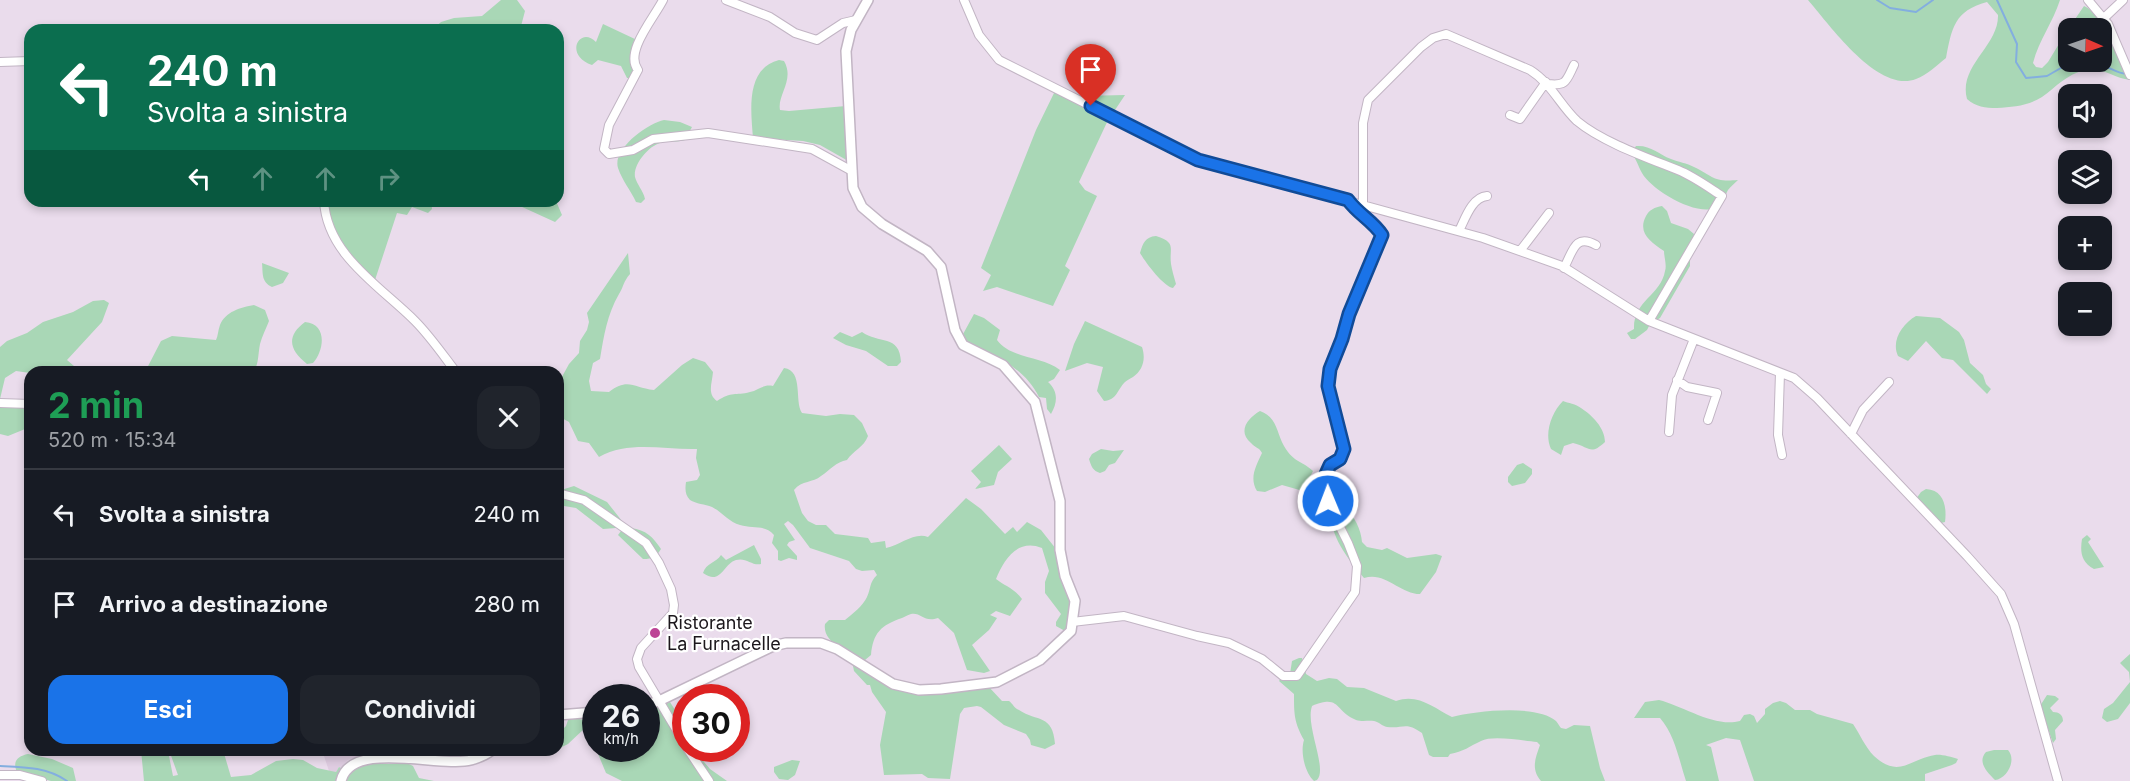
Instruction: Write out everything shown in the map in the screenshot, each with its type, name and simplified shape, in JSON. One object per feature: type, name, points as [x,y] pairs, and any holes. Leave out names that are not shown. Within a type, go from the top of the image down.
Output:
[{"type":"street","points":[[663,0],[635,48],[634,66],[638,70],[609,125],[604,149],[609,154],[616,155],[633,150],[653,139],[708,133],[812,149],[852,171]]},
{"type":"street","points":[[726,0],[770,17],[795,33],[817,40],[843,23],[856,20]]},
{"type":"street","points":[[660,701],[773,646],[786,643],[821,643],[837,649],[879,676],[904,687],[919,690],[997,682],[1040,660],[1071,631],[1075,601],[1065,576],[1060,550],[1060,501],[1035,402],[1003,365],[963,345],[955,330],[941,267],[927,250],[882,224],[862,207],[853,188],[846,51],[850,30],[868,0]]},
{"type":"street","points":[[964,0],[979,35],[999,60],[1198,160],[1459,231],[1520,251],[1564,268],[1649,321],[1794,378],[1817,398],[2001,594],[2014,624],[2058,781]]},
{"type":"street","points":[[2088,0],[2104,18],[2123,0]]},
{"type":"street","points":[[1363,204],[1363,123],[1368,100],[1421,47],[1433,38],[1446,34],[1530,70],[1547,83],[1577,121],[1644,158],[1679,170],[1722,196],[1649,321]]},
{"type":"street","points":[[2112,34],[2130,75]]},
{"type":"street","points":[[0,62],[24,61]]},
{"type":"street","points":[[1547,83],[1561,86],[1565,83],[1574,65]]},
{"type":"street","points":[[1510,115],[1520,119],[1547,83]]},
{"type":"street","points":[[1459,231],[1476,201],[1482,196],[1487,196]]},
{"type":"street","points":[[1072,622],[1124,616],[1229,643],[1262,660],[1283,676],[1297,676],[1355,592],[1357,566],[1328,501],[1326,474],[1330,465],[1340,459],[1344,449],[1328,386],[1330,369],[1349,314],[1382,235],[1376,225],[1355,210],[1348,200]]},
{"type":"street","points":[[325,207],[332,234],[347,257],[417,322],[451,366]]},
{"type":"street","points":[[1520,251],[1549,213]]},
{"type":"street","points":[[1564,268],[1577,243],[1581,240],[1585,239],[1596,245]]},
{"type":"street","points":[[1669,432],[1672,395],[1694,339]]},
{"type":"street","points":[[1780,373],[1778,435],[1782,455]]},
{"type":"street","points":[[1677,380],[1687,387],[1718,393],[1708,420]]},
{"type":"street","points":[[1851,434],[1863,410],[1889,382]]},
{"type":"street","points":[[0,403],[24,404]]},
{"type":"street","points":[[564,495],[584,500],[646,543],[659,563],[674,605],[673,613],[640,648],[637,659],[639,667],[649,684]]},
{"type":"street","points":[[660,703],[672,723]]},
{"type":"street","points":[[564,715],[582,713]]},
{"type":"street","points":[[341,781],[348,767],[358,761],[379,758],[470,760],[479,756]]},
{"type":"street","points":[[696,762],[709,781]]},
{"type":"street","points":[[0,775],[20,775],[42,781]]},
{"type":"shaded area","points":[[324,756],[360,756],[348,760],[336,772],[329,771]]},
{"type":"green space","points":[[501,0],[517,0],[525,11],[522,24],[439,24],[454,18],[482,16]]},
{"type":"green space","points":[[1808,0],[2060,0],[2033,63],[2036,67],[2042,68],[2058,46],[2058,72],[2079,72],[2058,84],[2042,97],[2020,106],[1993,108],[1974,104],[1967,99],[1968,76],[1997,26],[1998,15],[1987,2],[1968,10],[1961,16],[1953,29],[1946,58],[1916,79],[1901,81],[1886,76],[1871,67],[1841,39]]},
{"type":"green space","points":[[2084,6],[2098,18],[2076,18]]},
{"type":"green space","points":[[603,24],[637,40],[635,69],[629,78],[621,66],[598,60],[592,65],[578,55],[576,49],[580,39],[585,37],[596,42]]},
{"type":"green space","points":[[2112,39],[2124,61],[2130,80],[2105,72],[2112,72]]},
{"type":"green space","points":[[779,60],[784,61],[788,75],[780,110],[846,106],[850,162],[820,145],[803,141],[753,138],[751,104],[755,82],[760,72]]},
{"type":"green space","points":[[1055,91],[1109,118],[1079,182],[1085,190],[1097,196],[1065,266],[1070,270],[1053,306],[997,287],[983,291],[991,275],[981,268],[1036,130]]},
{"type":"green space","points":[[1125,95],[1113,113],[1081,96]]},
{"type":"green space","points":[[664,120],[680,122],[692,127],[685,140],[660,143],[643,156],[635,177],[645,199],[641,203],[636,202],[618,168],[620,153],[641,131]]},
{"type":"green space","points":[[1636,146],[1650,148],[1714,178],[1738,180],[1728,190],[1719,206],[1701,209],[1689,206],[1666,195],[1647,180],[1631,153]]},
{"type":"green space","points":[[1662,206],[1667,211],[1671,223],[1688,229],[1694,234],[1690,266],[1660,318],[1650,324],[1647,330],[1635,339],[1631,339],[1627,333],[1634,329],[1638,312],[1658,286],[1665,271],[1664,251],[1647,237],[1643,227],[1649,212]]},
{"type":"green space","points":[[327,207],[412,207],[407,215],[397,213],[375,280],[358,264],[335,236]]},
{"type":"green space","points":[[412,207],[432,207],[428,213]]},
{"type":"green space","points":[[522,207],[559,207],[562,215],[555,222]]},
{"type":"green space","points":[[1156,236],[1167,241],[1171,246],[1171,264],[1176,284],[1173,288],[1160,279],[1140,253],[1145,241]]},
{"type":"green space","points":[[628,253],[630,274],[609,317],[600,359],[593,363],[589,381],[591,391],[609,392],[626,384],[654,390],[693,358],[705,362],[713,372],[711,392],[717,401],[730,395],[773,386],[784,368],[790,370],[796,380],[802,413],[826,416],[854,415],[862,423],[868,436],[847,460],[836,464],[818,478],[794,490],[802,513],[808,521],[816,525],[826,525],[835,534],[868,538],[871,543],[885,541],[886,548],[913,537],[928,537],[966,498],[981,509],[1005,534],[1013,527],[1017,532],[1027,522],[1041,530],[1056,549],[1071,600],[1067,629],[1065,631],[1056,626],[1061,614],[1045,593],[1045,582],[1049,571],[1042,548],[1026,546],[1013,552],[1003,564],[996,579],[1022,599],[1010,616],[996,611],[990,615],[997,618],[989,630],[972,645],[990,671],[984,673],[967,670],[954,633],[938,618],[929,619],[914,614],[883,627],[876,635],[871,655],[865,660],[838,646],[828,637],[825,624],[829,620],[845,620],[860,607],[877,575],[874,570],[856,569],[849,561],[810,548],[788,521],[784,524],[795,540],[787,545],[797,556],[797,560],[789,558],[778,560],[778,551],[772,543],[774,535],[767,529],[736,524],[712,507],[690,500],[686,492],[686,482],[697,480],[700,475],[696,458],[697,449],[634,447],[599,457],[589,443],[578,441],[569,422],[564,419],[564,373],[579,353],[580,341],[589,322],[587,313]]},
{"type":"green space","points":[[262,263],[289,273],[283,283],[272,287],[268,285],[263,277]]},
{"type":"green space","points":[[104,300],[109,303],[102,322],[67,360],[74,366],[24,366],[24,372],[16,371],[5,378],[0,399],[0,347],[43,322],[73,312],[93,301]]},
{"type":"green space","points":[[254,305],[265,310],[269,321],[261,341],[256,366],[148,366],[161,341],[172,336],[216,340],[222,320],[239,309]]},
{"type":"green space","points":[[974,314],[984,318],[1000,330],[997,340],[1010,351],[1053,365],[1060,370],[1054,379],[1048,382],[1054,389],[1056,397],[1051,414],[1047,409],[1046,398],[1039,397],[1017,370],[966,342],[962,336]]},
{"type":"green space","points":[[1916,316],[1940,318],[1959,332],[1964,340],[1970,363],[1983,375],[1986,384],[1991,389],[1987,394],[1953,360],[1942,358],[1926,341],[1908,361],[1898,356],[1896,345],[1899,333]]},
{"type":"green space","points":[[1085,321],[1142,347],[1144,360],[1141,368],[1125,382],[1114,397],[1108,400],[1104,401],[1097,391],[1103,367],[1087,363],[1065,371]]},
{"type":"green space","points":[[305,322],[318,328],[322,339],[317,358],[313,363],[307,364],[296,354],[292,343],[295,332]]},
{"type":"green space","points":[[840,332],[852,337],[862,332],[892,343],[900,353],[901,362],[897,366],[888,366],[866,351],[833,338]]},
{"type":"green space","points":[[1563,401],[1579,407],[1593,418],[1603,432],[1605,442],[1593,450],[1573,443],[1564,446],[1561,455],[1551,449],[1548,437],[1550,424],[1555,411]]},
{"type":"green space","points":[[0,407],[24,408],[24,429],[8,436],[0,434]]},
{"type":"green space","points":[[1260,411],[1273,421],[1291,456],[1313,471],[1303,491],[1282,485],[1265,492],[1257,491],[1253,477],[1262,453],[1247,438],[1245,429],[1248,421]]},
{"type":"green space","points":[[999,445],[1012,459],[998,472],[994,485],[975,489],[981,482],[971,471]]},
{"type":"green space","points":[[1101,449],[1124,450],[1115,463],[1100,473],[1093,468],[1089,459],[1092,454]]},
{"type":"green space","points":[[1523,463],[1532,469],[1532,474],[1525,483],[1512,486],[1508,482],[1508,477],[1517,465]]},
{"type":"green space","points":[[574,486],[607,502],[622,521],[616,528],[603,529],[576,508],[564,506],[564,489]]},
{"type":"green space","points":[[1926,489],[1937,492],[1943,500],[1945,522],[1941,523],[1916,499]]},
{"type":"green space","points":[[1332,504],[1349,512],[1357,523],[1362,542],[1367,547],[1382,550],[1387,548],[1407,558],[1436,554],[1442,556],[1436,572],[1420,594],[1406,591],[1379,578],[1364,578],[1345,554],[1336,537],[1330,517],[1329,506]]},
{"type":"green space","points":[[631,528],[645,532],[655,541],[661,549],[656,556],[643,559],[618,535],[621,531]]},
{"type":"green space","points":[[2087,535],[2091,539],[2088,542],[2104,567],[2094,569],[2084,560],[2081,544],[2082,539]]},
{"type":"green space","points":[[754,545],[761,564],[740,559],[732,562],[718,576],[703,573],[706,567],[721,555],[726,560]]},
{"type":"green space","points":[[2130,654],[2130,682],[2129,672],[2120,663]]},
{"type":"green space","points":[[1302,658],[1306,674],[1317,681],[1337,679],[1347,687],[1364,688],[1396,701],[1419,700],[1452,717],[1506,710],[1535,712],[1547,716],[1556,721],[1561,728],[1566,729],[1574,725],[1590,726],[1605,781],[1541,781],[1535,768],[1535,759],[1540,745],[1537,742],[1500,738],[1486,739],[1450,754],[1448,757],[1433,757],[1429,755],[1422,733],[1416,729],[1408,726],[1387,727],[1374,721],[1356,720],[1337,705],[1328,702],[1312,706],[1311,724],[1320,767],[1320,774],[1314,781],[1304,762],[1304,740],[1295,718],[1294,694],[1279,681],[1290,674],[1292,661]]},
{"type":"green space","points":[[852,661],[887,686],[901,690],[988,686],[1002,701],[1009,701],[1017,709],[1047,723],[1054,734],[1055,744],[1045,749],[1031,745],[1026,734],[1004,725],[981,707],[964,708],[960,714],[950,779],[928,778],[922,774],[884,775],[880,745],[886,712],[872,692],[870,685],[867,685],[854,671]]},
{"type":"green space","points":[[2130,682],[2130,703],[2118,719],[2107,722],[2102,718],[2104,709],[2113,703]]},
{"type":"green space","points":[[2047,695],[2059,699],[2050,708],[2053,712],[2060,714],[2063,719],[2055,730],[2056,739],[2053,743],[2040,706]]},
{"type":"green space","points":[[666,700],[672,705],[672,762],[704,762],[727,781],[622,781],[606,773],[601,762],[660,762],[660,702]]},
{"type":"green space","points":[[1659,700],[1720,722],[1740,721],[1744,715],[1750,714],[1754,716],[1757,723],[1765,714],[1765,709],[1780,701],[1795,710],[1810,710],[1853,724],[1874,756],[1891,766],[1904,766],[1935,755],[1958,759],[1952,765],[1925,774],[1925,781],[1754,781],[1740,740],[1726,738],[1706,745],[1711,747],[1719,781],[1686,781],[1673,740],[1660,718],[1634,718],[1645,702]]},
{"type":"green space","points":[[573,718],[582,720],[582,731],[564,746],[564,728],[568,720]]},
{"type":"green space","points":[[2008,750],[2011,754],[2011,764],[2007,773],[1995,780],[1986,770],[1982,759],[1986,752]]},
{"type":"green space","points":[[21,756],[52,759],[73,768],[76,781],[51,781],[17,772],[15,765]]},
{"type":"green space","points":[[142,756],[169,756],[173,776],[178,775],[171,756],[225,756],[231,777],[251,775],[276,761],[293,759],[303,760],[317,768],[336,772],[339,767],[341,768],[338,781],[144,781]]},
{"type":"green space","points":[[792,760],[800,761],[795,775],[788,780],[779,779],[774,772],[774,767]]},
{"type":"green space","points":[[365,764],[409,764],[413,766],[419,778],[434,781],[346,781],[348,773]]},
{"type":"waterway","points":[[1877,0],[1890,8],[1916,12],[1933,0]]},
{"type":"waterway","points":[[1997,0],[2017,44],[2016,62],[2026,78],[2047,76],[2058,70]]},
{"type":"waterway","points":[[2112,69],[2127,74]]},
{"type":"waterway","points":[[0,766],[43,770],[67,781]]},
{"type":"place","name":"Ristorante La Furnacelle","points":[[655,633]]},
{"type":"route","points":[[1091,106],[1198,160],[1348,200],[1355,210],[1376,225],[1382,235],[1349,314],[1330,369],[1328,386],[1344,449],[1340,459],[1330,465],[1326,474],[1328,501]]}]
